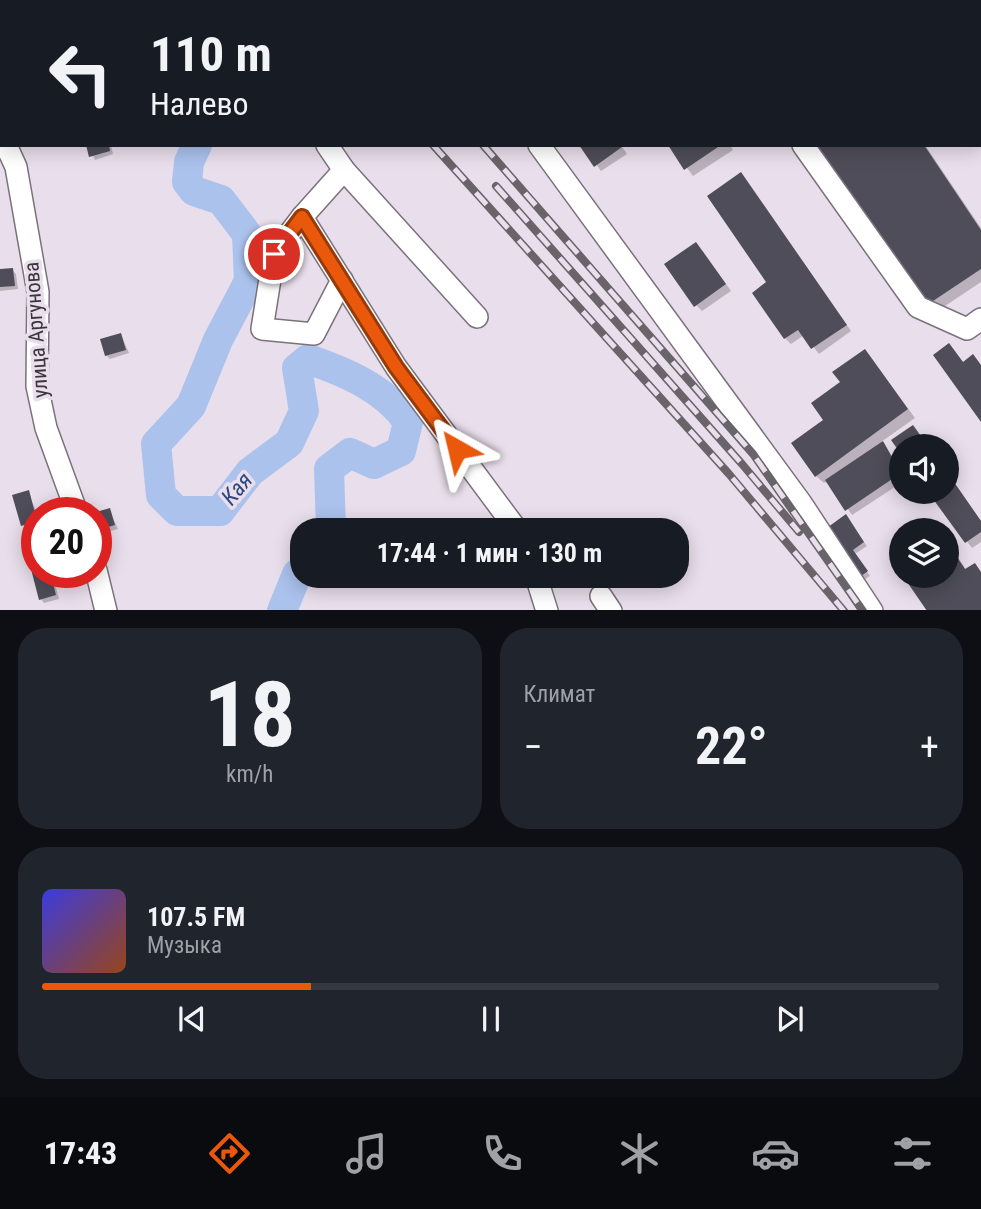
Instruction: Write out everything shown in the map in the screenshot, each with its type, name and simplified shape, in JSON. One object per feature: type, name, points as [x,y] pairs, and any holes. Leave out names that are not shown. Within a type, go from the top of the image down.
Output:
[{"type":"street","name":"улица Аргунова","points":[[7,147],[16,167],[38,292],[37,386],[46,428],[71,497]]},
{"type":"street","points":[[328,147],[344,170],[477,317]]},
{"type":"street","points":[[540,147],[801,503],[871,610]]},
{"type":"street","points":[[804,147],[918,307],[967,329],[981,320]]},
{"type":"street","points":[[342,280],[314,334],[262,329],[274,254],[302,217],[344,170]]},
{"type":"street","points":[[302,217],[396,367],[508,518]]},
{"type":"street","points":[[100,588],[106,610]]},
{"type":"street","points":[[540,588],[547,610]]},
{"type":"building","points":[[86,147],[109,147],[110,151],[89,157]]},
{"type":"building","points":[[580,147],[622,147],[594,167]]},
{"type":"building","points":[[669,147],[718,147],[684,170]]},
{"type":"building","points":[[816,147],[925,147],[981,230],[981,269],[924,307]]},
{"type":"building","points":[[741,172],[847,325],[811,349],[798,330],[784,339],[752,293],[766,282],[707,196]]},
{"type":"building","points":[[696,242],[726,284],[694,307],[664,264]]},
{"type":"building","points":[[13,268],[15,286],[0,287],[0,269]]},
{"type":"building","points":[[121,333],[126,350],[105,356],[100,339]]},
{"type":"building","points":[[949,343],[963,362],[973,354],[981,365],[981,422],[933,355]]},
{"type":"building","points":[[865,349],[908,409],[815,477],[791,443],[823,420],[811,403],[840,382],[832,372]]},
{"type":"building","points":[[913,425],[919,434],[900,434]]},
{"type":"building","points":[[883,441],[889,452],[889,481],[845,511],[825,480]]},
{"type":"building","points":[[959,489],[981,521],[981,532],[965,543],[959,535],[959,518],[947,518],[937,504],[959,504]]},
{"type":"building","points":[[29,490],[31,497],[21,497],[21,526],[12,495]]},
{"type":"building","points":[[846,514],[864,542],[853,550],[868,571],[857,579],[824,530]]},
{"type":"building","points":[[959,560],[965,569],[975,563],[981,572],[981,610],[926,610],[911,588],[959,588]]},
{"type":"building","points":[[36,588],[54,588],[56,595],[39,600]]},
{"type":"waterway","name":"Кая","points":[[196,147],[189,162],[187,182],[194,191],[221,200],[247,234],[249,281],[218,340],[191,406],[156,444],[161,495],[177,511],[220,511],[250,472],[289,443],[304,411],[297,368],[308,359],[350,376],[376,391],[399,410],[408,422],[401,451],[374,464],[350,453],[329,469],[331,518]]},
{"type":"waterway","name":"Кая","points":[[282,610],[291,588]]},
{"type":"railway","points":[[435,147],[729,474],[843,610]]},
{"type":"railway","points":[[485,147],[753,454],[862,610]]},
{"type":"railway","points":[[496,186],[799,532]]},
{"type":"route","points":[[274,254],[302,217],[396,367],[457,449]]}]
